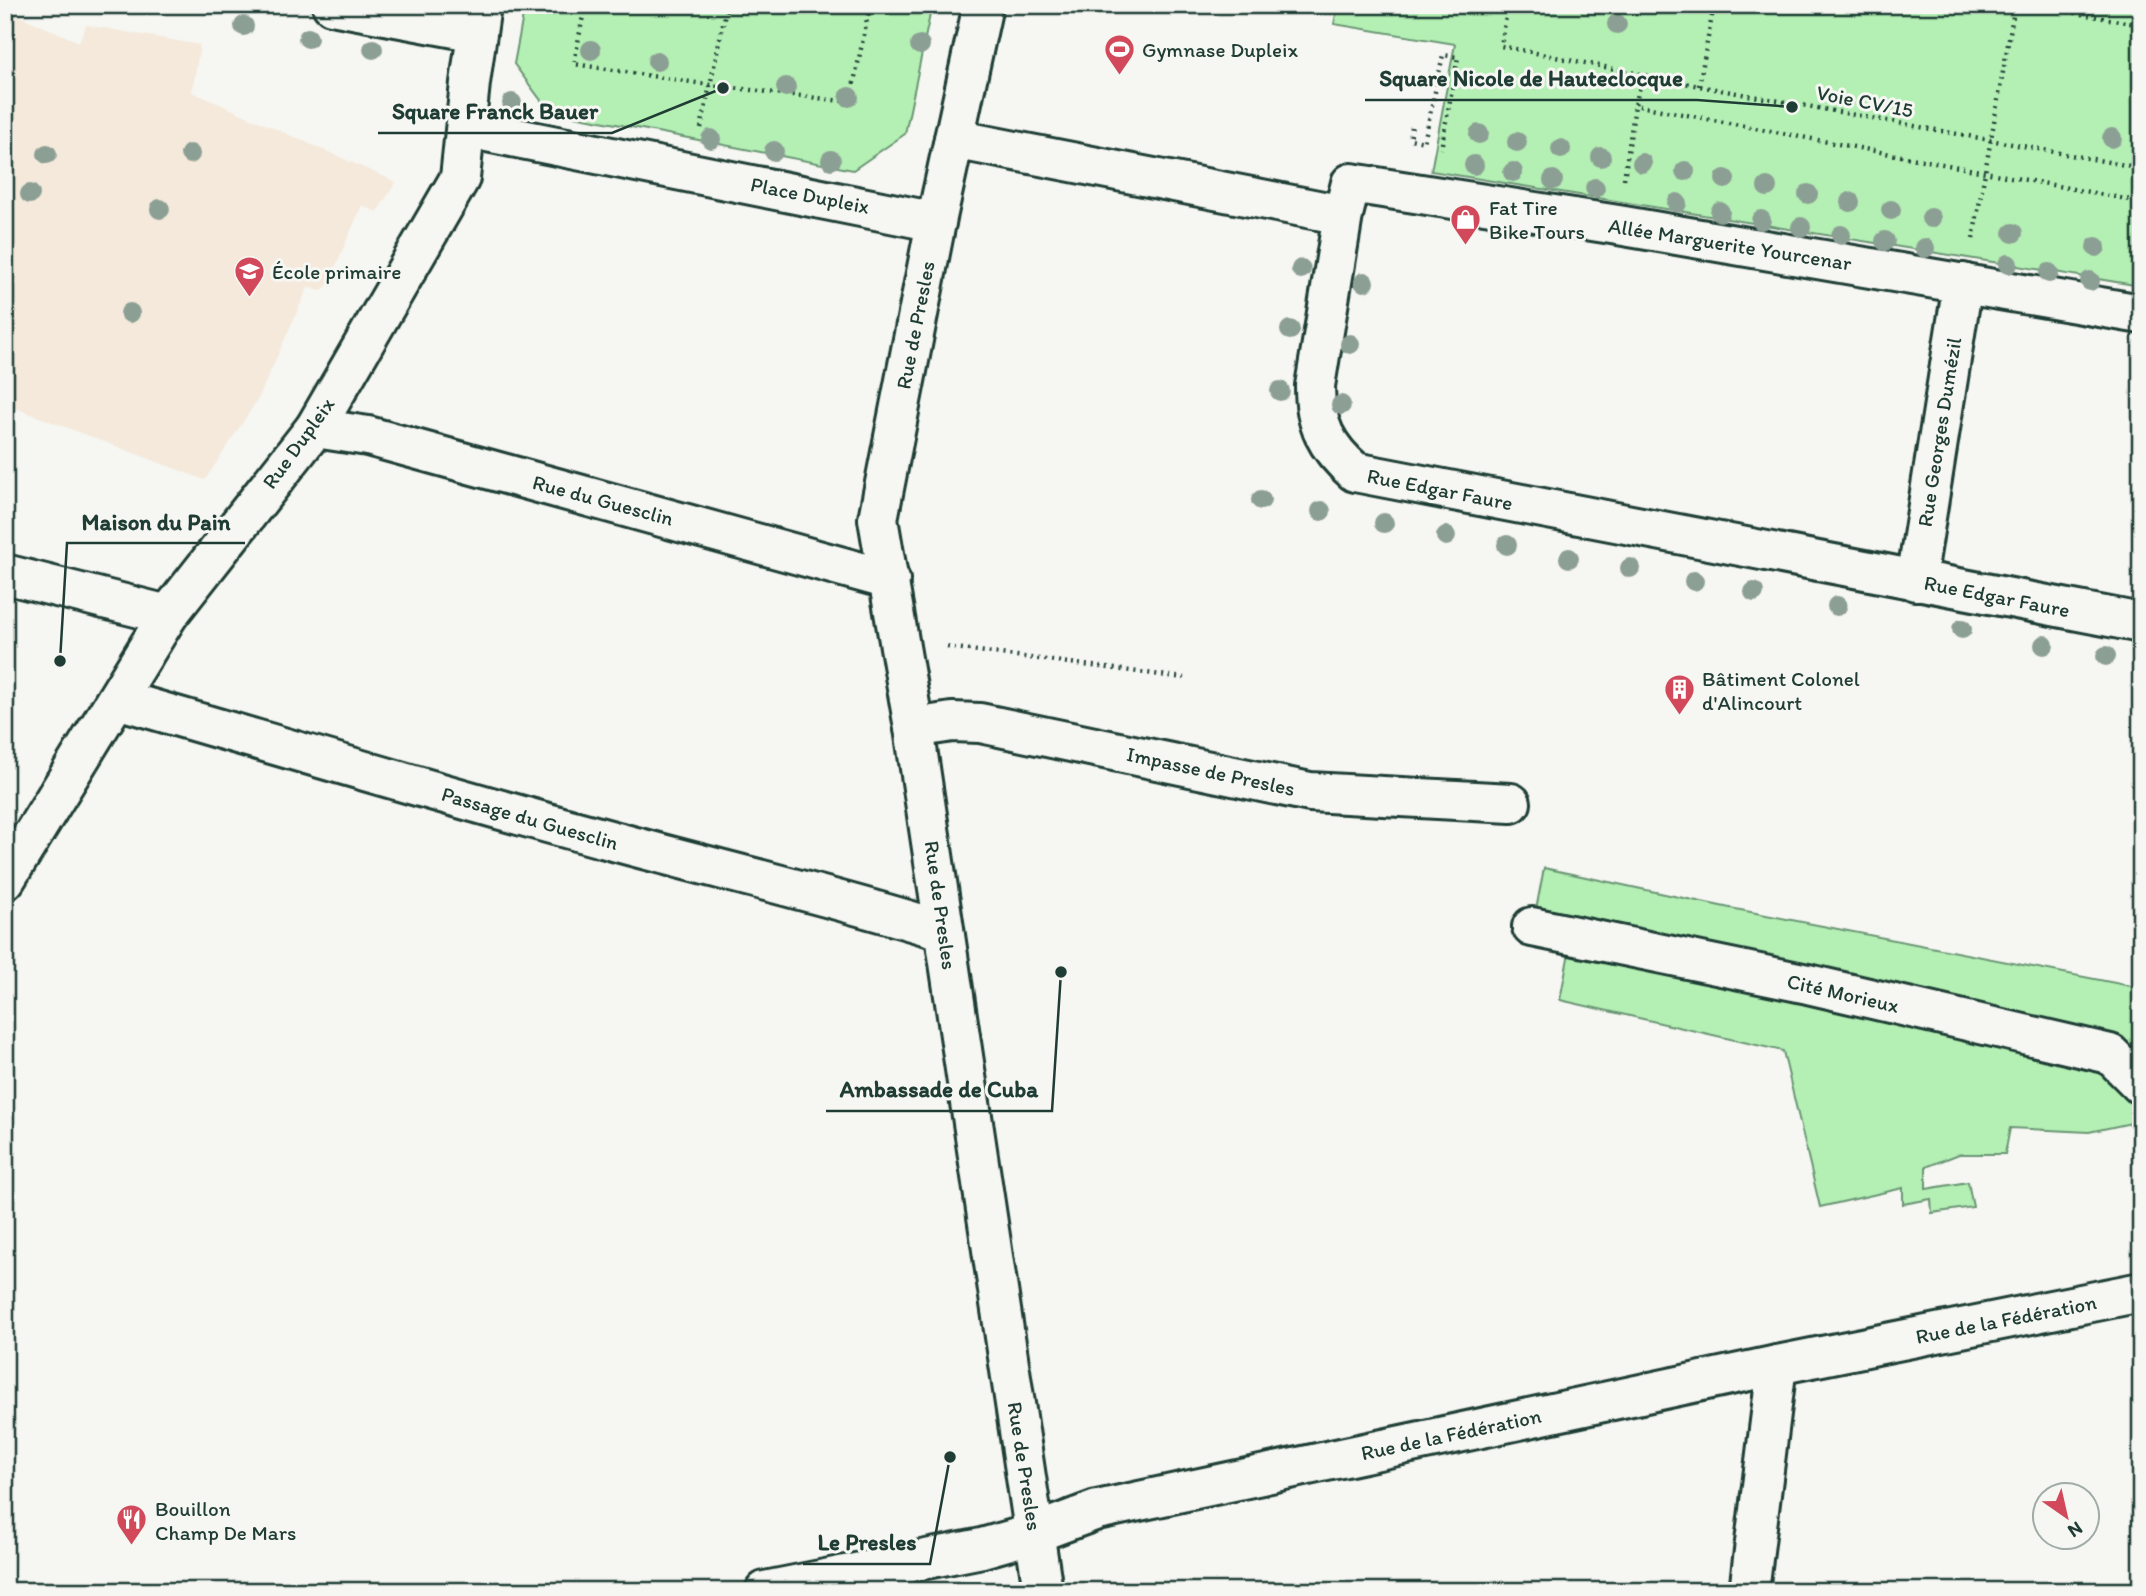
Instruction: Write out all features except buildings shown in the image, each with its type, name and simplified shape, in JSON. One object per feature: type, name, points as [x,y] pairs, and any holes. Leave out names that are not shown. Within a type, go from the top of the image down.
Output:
[{"type":"street","points":[[332,5],[479,19]]},
{"type":"street","points":[[936,222],[983,5]]},
{"type":"street","name":"Rue Dupleix","points":[[5,880],[168,615],[315,428],[460,178],[479,19]]},
{"type":"street","name":"Place Dupleix","points":[[467,128],[936,222]]},
{"type":"street","points":[[954,139],[1343,215]]},
{"type":"street","name":"Allée Marguerite Yourcenar","points":[[1343,215],[1350,183],[2141,314]]},
{"type":"street","name":"Rue Edgar Faure","points":[[1343,215],[1315,386],[1315,410],[1322,431],[1336,456],[1355,472],[2141,623]]},
{"type":"street","name":"Rue de Presles","points":[[936,222],[878,519],[901,641],[1043,1591]]},
{"type":"street","name":"Rue Georges Dumézil","points":[[1916,581],[1964,283]]},
{"type":"street","name":"Rue du Guesclin","points":[[315,428],[368,436],[890,580]]},
{"type":"street","points":[[5,575],[168,615]]},
{"type":"street","name":"Passage du Guesclin","points":[[117,699],[562,827],[723,871],[867,906],[944,931]]},
{"type":"street","name":"Impasse de Presles","points":[[914,728],[952,722],[980,723],[1310,792],[1511,803]]},
{"type":"street","name":"Cité Morieux","points":[[1532,927],[1808,984],[2110,1054],[2141,1085]]},
{"type":"street","name":"Rue de la Fédération","points":[[765,1591],[982,1548],[1035,1533],[1097,1510],[1777,1365],[2141,1292]]},
{"type":"street","points":[[1749,1591],[1777,1365]]},
{"type":"path","points":[[585,5],[574,64],[710,85],[850,102],[870,5]]},
{"type":"path","points":[[691,172],[727,5]]},
{"type":"path","name":"Voie CV/15","points":[[1508,5],[1501,46],[1699,86],[2141,168]]},
{"type":"path","points":[[1699,86],[1714,5]]},
{"type":"path","points":[[1976,223],[2015,5]]},
{"type":"path","points":[[2033,5],[2141,25]]},
{"type":"path","points":[[1412,127],[1410,139],[1424,142],[1443,55],[1458,57],[1433,195]]},
{"type":"path","points":[[1627,159],[1635,105],[1643,75]]},
{"type":"path","points":[[1635,105],[2141,202]]},
{"type":"path","points":[[901,641],[1184,678]]},
{"type":"shaded area","points":[[5,10],[79,42],[86,25],[200,45],[192,92],[396,182],[377,212],[362,205],[327,286],[320,291],[308,287],[258,399],[205,480],[5,404]]},
{"type":"green space","points":[[525,5],[932,5],[905,134],[853,170],[549,111],[514,64]]},
{"type":"green space","points":[[1338,5],[2141,5],[2141,286],[1431,171],[1455,44],[1334,24]]},
{"type":"green space","points":[[1544,868],[1725,907],[2141,988],[2141,1121],[2089,1132],[2010,1128],[2005,1154],[1959,1154],[1926,1167],[1926,1189],[1968,1182],[1973,1207],[1932,1213],[1931,1199],[1903,1204],[1903,1188],[1820,1207],[1783,1051],[1560,1000],[1571,942],[1534,920]]},
{"type":"place","name":"Gymnase Dupleix","points":[[1119,76]]},
{"type":"place","name":"Square Franck Bauer","points":[[723,88]]},
{"type":"place","name":"Square Nicole de Hauteclocque","points":[[1792,107]]},
{"type":"place","name":"Fat Tire Bike Tours","points":[[1466,246]]},
{"type":"place","name":"École primaire","points":[[249,298]]},
{"type":"place","name":"Maison du Pain","points":[[60,661]]},
{"type":"place","name":"Bâtiment Colonel d'Alincourt","points":[[1679,717]]},
{"type":"place","name":"Ambassade de Cuba","points":[[1061,972]]},
{"type":"place","name":"Le Presles","points":[[950,1457]]},
{"type":"place","name":"Bouillon Champ De Mars","points":[[132,1547]]}]
